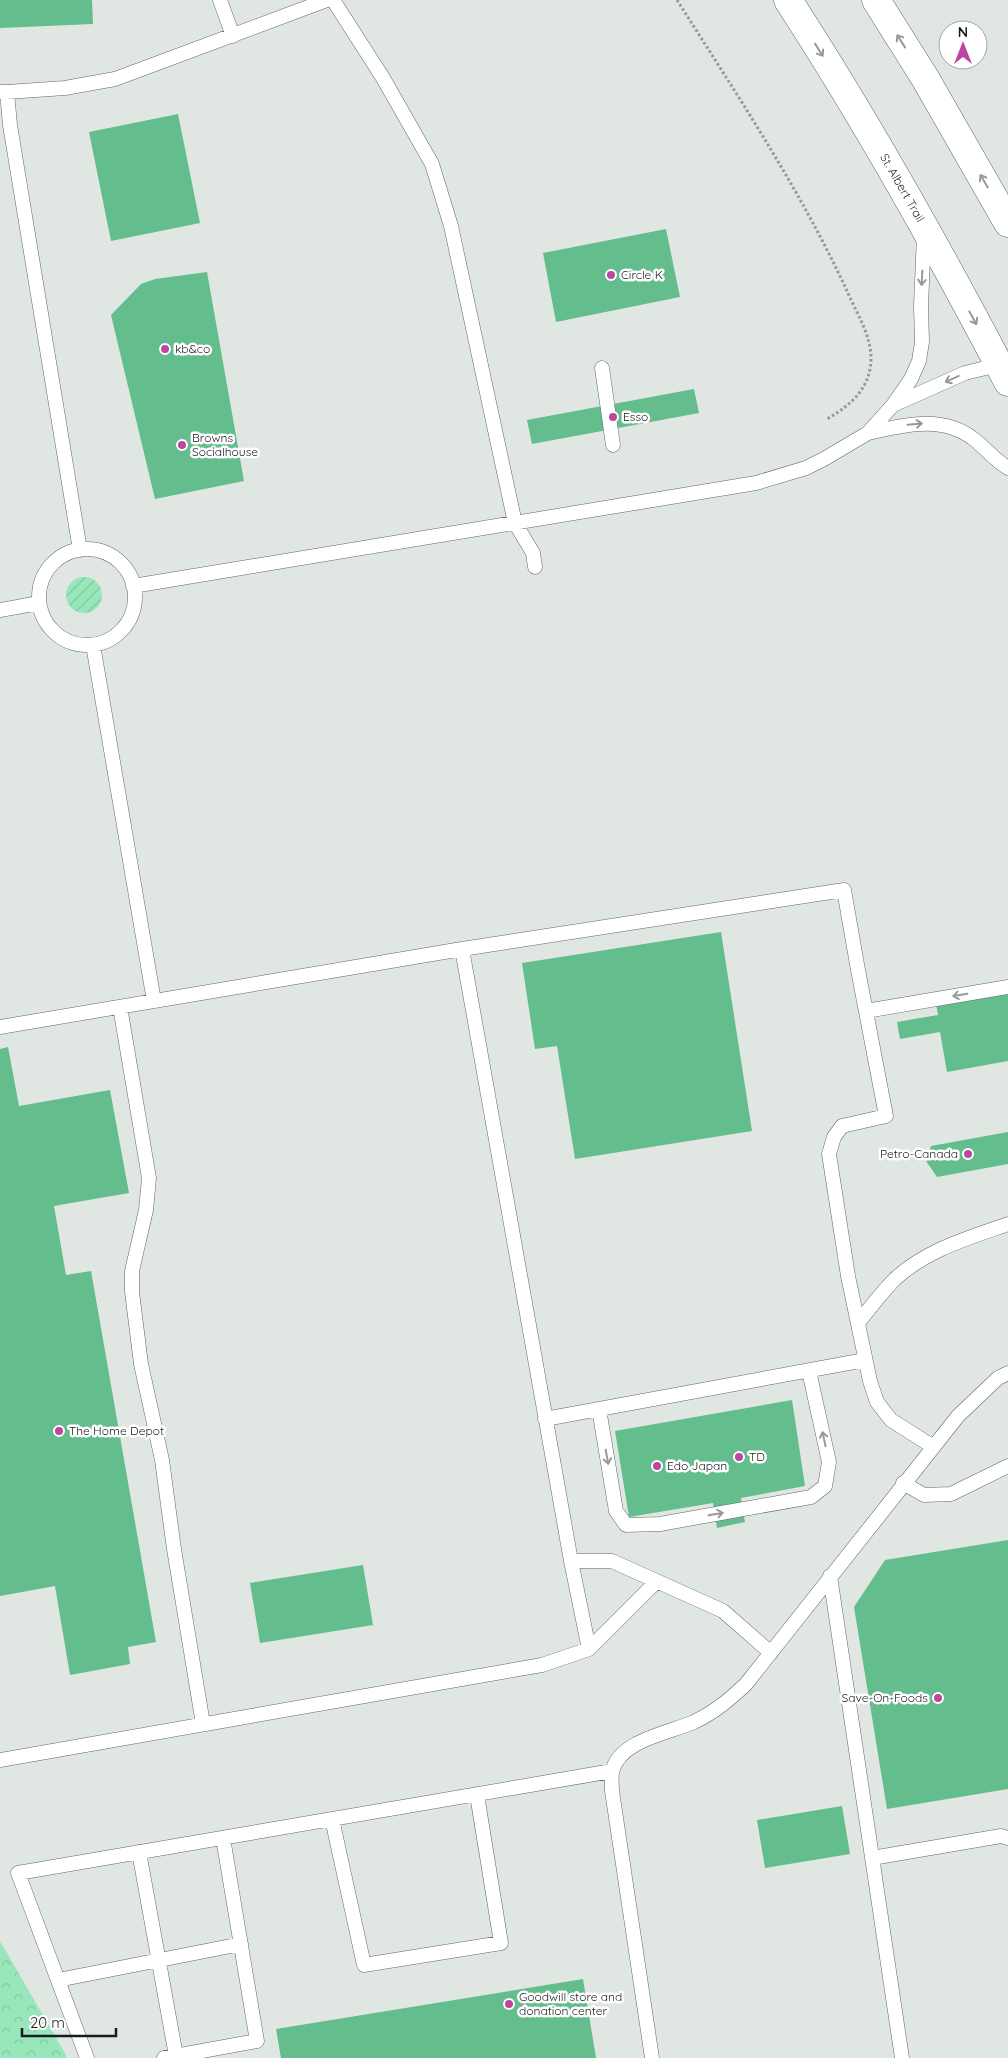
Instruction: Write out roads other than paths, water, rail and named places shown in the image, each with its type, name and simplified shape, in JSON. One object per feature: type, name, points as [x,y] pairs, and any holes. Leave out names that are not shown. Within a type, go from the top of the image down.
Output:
[{"type":"main road","name":"St. Albert Trail","points":[[788,0],[856,110],[1005,370]]},
{"type":"main road","points":[[876,0],[925,78],[1008,223]]},
{"type":"lane","points":[[220,0],[233,36]]},
{"type":"lane","points":[[80,550],[3,92],[65,88],[115,80],[327,0]]},
{"type":"lane","points":[[333,0],[383,78],[432,164],[451,226],[515,523],[533,553],[536,567]]},
{"type":"lane","points":[[868,433],[894,405],[920,361],[924,229]]},
{"type":"lane","points":[[602,368],[613,445]]},
{"type":"lane","points":[[894,405],[965,373],[1005,370]]},
{"type":"lane","points":[[133,586],[756,483],[806,468],[868,433],[909,424],[942,424],[959,429],[1008,468]]},
{"type":"lane","points":[[80,550],[94,550],[107,554],[119,562],[128,573],[133,586],[134,602],[126,624],[108,640],[93,645],[78,644],[64,640],[52,630],[43,618],[39,603],[39,588],[44,574],[54,562],[66,554],[80,550]]},
{"type":"lane","points":[[0,610],[39,603]]},
{"type":"lane","points":[[93,645],[154,1001]]},
{"type":"lane","points":[[0,1027],[462,949],[844,890],[886,1116],[842,1126],[834,1137],[828,1154],[865,1360],[877,1402],[891,1420],[932,1446]]},
{"type":"lane","points":[[462,949],[515,1240],[545,1419],[589,1649]]},
{"type":"lane","points":[[866,1011],[1008,987]]},
{"type":"lane","points":[[120,1006],[149,1178],[146,1210],[132,1272],[132,1292],[141,1364],[162,1460],[174,1549],[203,1724]]},
{"type":"lane","points":[[858,1323],[896,1278],[920,1260],[951,1244],[1008,1224]]},
{"type":"lane","points":[[545,1419],[865,1360]]},
{"type":"lane","points":[[599,1409],[616,1511],[626,1525],[660,1524],[811,1497],[826,1486],[829,1462],[809,1371]]},
{"type":"lane","points":[[652,2058],[612,1792],[612,1771],[621,1757],[635,1745],[693,1722],[721,1708],[746,1684],[932,1446],[974,1400],[998,1378],[1008,1373]]},
{"type":"lane","points":[[903,1483],[924,1495],[951,1494],[1008,1466]]},
{"type":"lane","points":[[571,1561],[612,1561],[724,1611],[771,1653]]},
{"type":"lane","points":[[830,1576],[902,2058]]},
{"type":"lane","points":[[0,1760],[542,1665],[589,1649],[656,1582]]},
{"type":"lane","points":[[87,2058],[18,1873],[612,1771]]},
{"type":"lane","points":[[332,1819],[364,1965],[502,1943],[477,1795]]},
{"type":"lane","points":[[872,1858],[1001,1836],[1008,1838]]},
{"type":"lane","points":[[138,1852],[158,1961],[170,2057],[196,2055],[257,2041],[223,1838]]},
{"type":"lane","points":[[58,1980],[240,1944]]},
{"type":"place","name":"Circle K","points":[[611,275]]},
{"type":"place","name":"kb&co","points":[[165,349]]},
{"type":"place","name":"Esso","points":[[613,417]]},
{"type":"place","name":"Browns Socialhouse","points":[[182,445]]},
{"type":"place","name":"Petro-Canada","points":[[968,1154]]},
{"type":"place","name":"The Home Depot","points":[[59,1431]]},
{"type":"place","name":"TD","points":[[739,1457]]},
{"type":"place","name":"Edo Japan","points":[[657,1466]]},
{"type":"place","name":"Save-On-Foods","points":[[938,1698]]},
{"type":"place","name":"Goodwill store and donation center","points":[[509,2004]]}]
